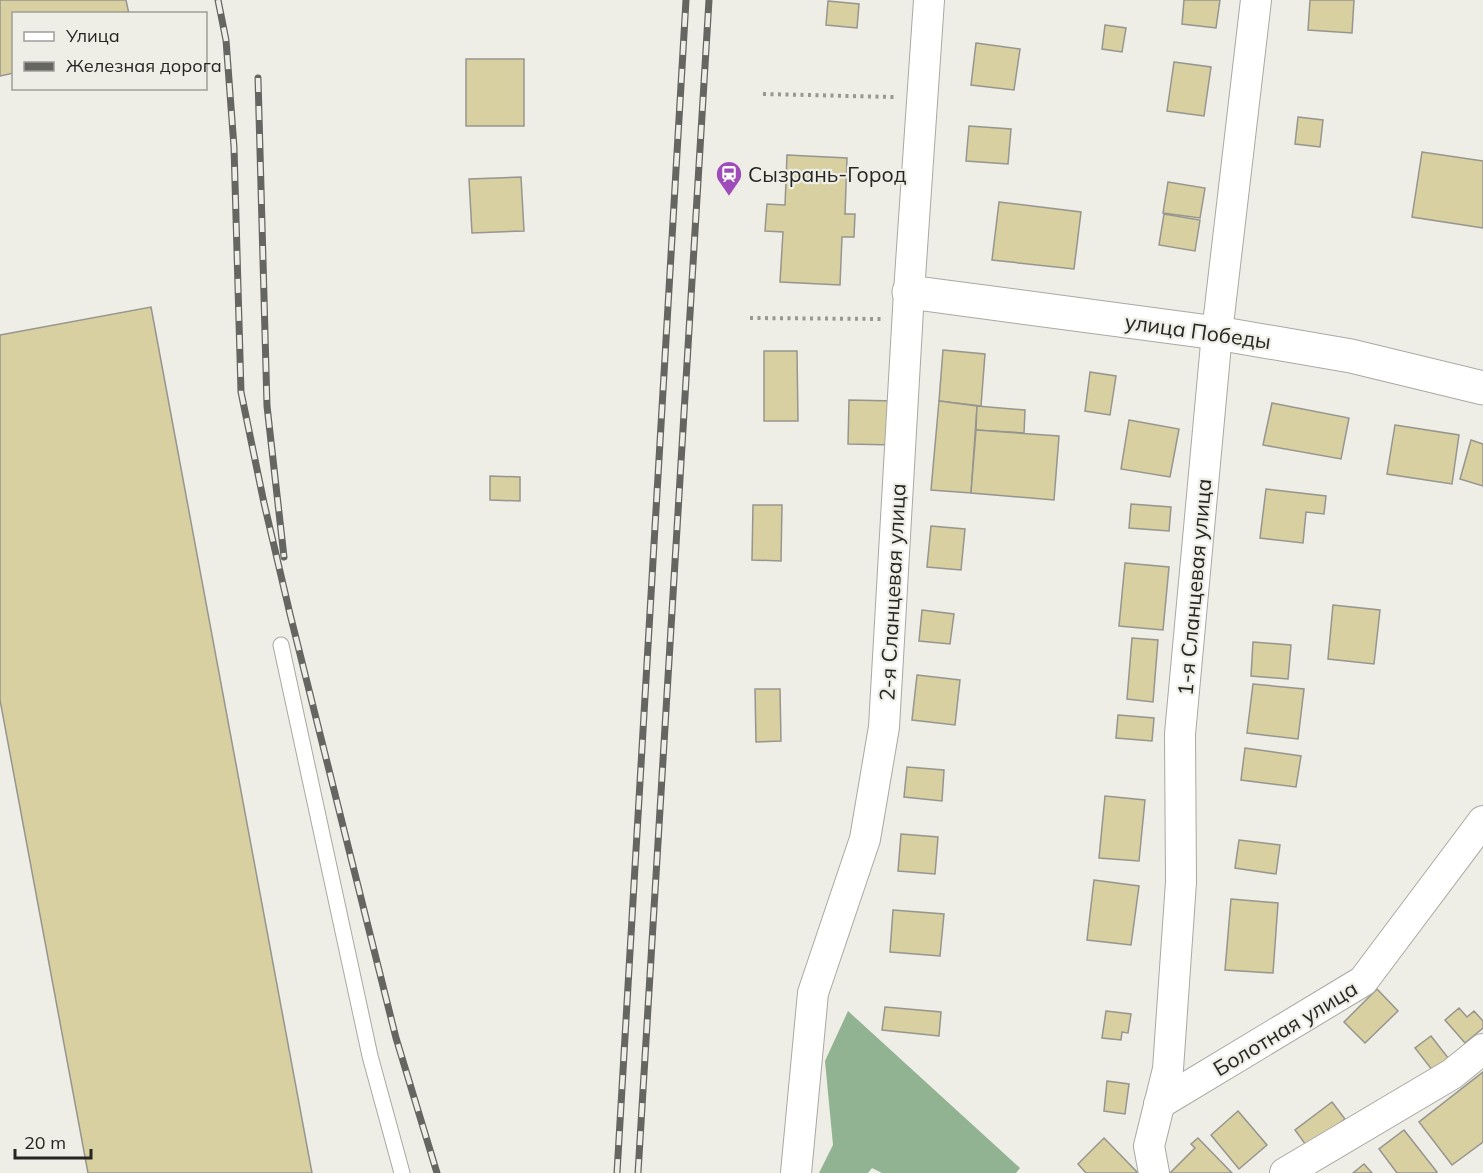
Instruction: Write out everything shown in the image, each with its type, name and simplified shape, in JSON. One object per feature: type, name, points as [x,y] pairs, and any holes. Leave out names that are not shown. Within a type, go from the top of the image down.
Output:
[{"type":"street","name":"2-я Сланцевая улица","points":[[796,1173],[813,993],[865,839],[884,727],[929,0]]},
{"type":"street","name":"1-я Сланцевая улица","points":[[1154,1173],[1149,1146],[1168,1069],[1180,882],[1180,734],[1217,333],[1256,0]]},
{"type":"street","name":"улица Победы","points":[[909,306],[1217,333],[1350,356],[1483,388]]},
{"type":"street","name":"Болотная улица","points":[[1160,1104],[1363,981],[1483,821]]},
{"type":"street","points":[[1285,1173],[1452,1074],[1483,1050]]},
{"type":"lane","points":[[281,645],[370,1056],[402,1173]]},
{"type":"path","points":[[763,94],[922,98]]},
{"type":"path","points":[[750,318],[909,306]]},
{"type":"green space","points":[[848,1011],[1020,1168],[1016,1173],[882,1173],[872,1168],[868,1173],[819,1173],[833,1145],[825,1061]]},
{"type":"building","points":[[0,0],[126,0],[129,12],[12,12],[12,73],[0,76]]},
{"type":"building","points":[[1184,0],[1220,0],[1216,28],[1182,24]]},
{"type":"building","points":[[1310,0],[1354,0],[1352,33],[1308,30]]},
{"type":"building","points":[[828,1],[859,4],[857,28],[826,25]]},
{"type":"building","points":[[1105,25],[1126,28],[1122,52],[1102,49]]},
{"type":"building","points":[[976,43],[1020,49],[1014,90],[971,85]]},
{"type":"building","points":[[466,59],[524,59],[524,126],[466,126]]},
{"type":"building","points":[[1174,62],[1211,67],[1204,116],[1167,111]]},
{"type":"building","points":[[1298,117],[1323,120],[1320,147],[1295,144]]},
{"type":"building","points":[[969,126],[1011,129],[1008,164],[966,161]]},
{"type":"building","points":[[1422,152],[1483,161],[1483,228],[1412,217]]},
{"type":"building","name":"Сызрань-Город","points":[[787,155],[847,158],[845,214],[855,214],[854,237],[842,237],[840,285],[780,282],[783,232],[765,231],[767,204],[785,205]]},
{"type":"building","points":[[521,177],[524,231],[472,233],[469,179]]},
{"type":"building","points":[[1168,182],[1205,188],[1200,218],[1163,213]]},
{"type":"building","points":[[999,202],[1081,212],[1074,269],[992,260]]},
{"type":"building","points":[[1164,214],[1200,220],[1195,251],[1159,245]]},
{"type":"building","points":[[151,307],[312,1173],[88,1173],[0,700],[0,335]]},
{"type":"building","points":[[943,350],[985,354],[981,406],[939,401]]},
{"type":"building","points":[[764,351],[797,351],[798,421],[764,421]]},
{"type":"building","points":[[1090,372],[1116,376],[1110,415],[1085,411]]},
{"type":"building","points":[[849,400],[895,401],[895,445],[848,444]]},
{"type":"building","points":[[939,401],[977,406],[971,493],[931,490]]},
{"type":"building","points":[[1272,403],[1349,418],[1341,459],[1263,445]]},
{"type":"building","points":[[977,406],[1025,410],[1024,433],[976,430]]},
{"type":"building","points":[[1129,420],[1179,429],[1170,477],[1121,469]]},
{"type":"building","points":[[1395,425],[1459,435],[1452,484],[1387,474]]},
{"type":"building","points":[[976,430],[1059,436],[1054,500],[971,493]]},
{"type":"building","points":[[1471,440],[1483,444],[1483,486],[1460,479]]},
{"type":"building","points":[[490,476],[520,477],[520,501],[490,500]]},
{"type":"building","points":[[1266,489],[1326,496],[1324,514],[1306,512],[1303,543],[1260,538]]},
{"type":"building","points":[[1131,504],[1171,507],[1169,531],[1129,528]]},
{"type":"building","points":[[753,505],[782,505],[781,561],[752,560]]},
{"type":"building","points":[[931,526],[965,529],[961,570],[927,567]]},
{"type":"building","points":[[1125,563],[1169,567],[1163,630],[1119,626]]},
{"type":"building","points":[[1333,605],[1380,610],[1374,664],[1328,659]]},
{"type":"building","points":[[922,610],[954,614],[950,644],[919,641]]},
{"type":"building","points":[[1132,638],[1158,640],[1153,702],[1127,699]]},
{"type":"building","points":[[1253,642],[1291,645],[1288,679],[1251,676]]},
{"type":"building","points":[[917,675],[960,680],[955,725],[912,720]]},
{"type":"building","points":[[1253,684],[1304,689],[1298,739],[1247,733]]},
{"type":"building","points":[[755,689],[780,689],[781,741],[756,742]]},
{"type":"building","points":[[1118,715],[1154,718],[1152,741],[1116,738]]},
{"type":"building","points":[[1245,748],[1301,756],[1296,787],[1241,780]]},
{"type":"building","points":[[907,767],[944,770],[942,801],[904,797]]},
{"type":"building","points":[[1105,796],[1145,800],[1139,861],[1099,858]]},
{"type":"building","points":[[901,834],[938,837],[935,874],[898,871]]},
{"type":"building","points":[[1239,840],[1280,845],[1276,874],[1235,868]]},
{"type":"building","points":[[1094,880],[1139,886],[1131,945],[1087,940]]},
{"type":"building","points":[[1231,899],[1278,903],[1273,973],[1225,970]]},
{"type":"building","points":[[893,910],[944,914],[940,956],[890,952]]},
{"type":"building","points":[[1377,989],[1398,1011],[1365,1043],[1344,1022]]},
{"type":"building","points":[[885,1007],[941,1012],[939,1036],[882,1030]]},
{"type":"building","points":[[1459,1008],[1467,1017],[1474,1011],[1483,1021],[1483,1028],[1465,1043],[1445,1020]]},
{"type":"building","points":[[1106,1011],[1131,1014],[1128,1033],[1122,1032],[1121,1040],[1102,1038]]},
{"type":"building","points":[[1431,1036],[1449,1059],[1433,1071],[1415,1048]]},
{"type":"building","points":[[1483,1072],[1483,1142],[1452,1165],[1419,1122]]},
{"type":"building","points":[[1107,1081],[1129,1084],[1125,1114],[1104,1111]]},
{"type":"building","points":[[1332,1102],[1345,1119],[1308,1148],[1295,1130]]},
{"type":"building","points":[[1238,1111],[1267,1145],[1239,1169],[1211,1135]]},
{"type":"building","points":[[1404,1130],[1437,1172],[1397,1173],[1379,1149]]},
{"type":"building","points":[[1104,1138],[1136,1173],[1086,1173],[1078,1164]]},
{"type":"building","points":[[1198,1138],[1232,1173],[1170,1173],[1195,1148],[1191,1144]]},
{"type":"building","points":[[1364,1164],[1372,1173],[1353,1173]]},
{"type":"railway","points":[[218,0],[226,40],[234,147],[241,392],[290,614],[396,1038],[437,1173]]},
{"type":"railway","points":[[617,1173],[686,0]]},
{"type":"railway","points":[[638,1173],[709,0]]},
{"type":"railway","points":[[258,78],[267,406],[284,557]]},
{"type":"place","name":"Сызрань-Город","points":[[729,197]]}]
